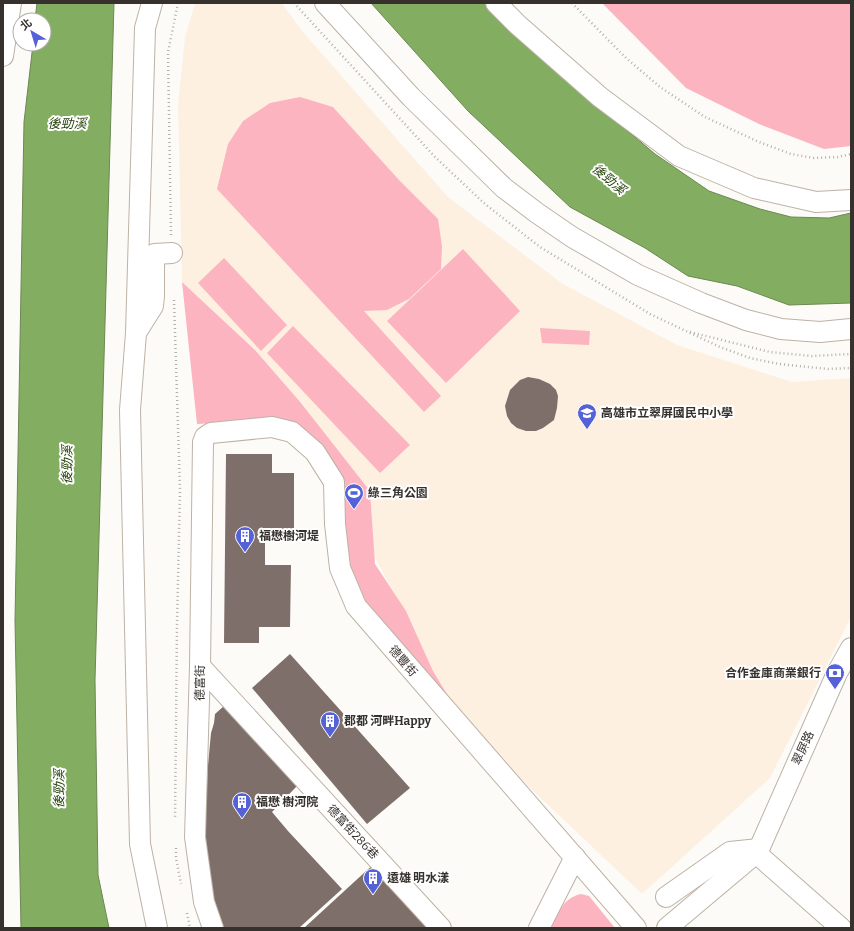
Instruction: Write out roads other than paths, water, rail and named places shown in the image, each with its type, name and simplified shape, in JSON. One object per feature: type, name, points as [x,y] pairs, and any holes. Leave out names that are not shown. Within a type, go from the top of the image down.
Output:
[{"type":"street","points":[[3,56],[11,3]]},
{"type":"street","points":[[152,3],[145,28],[136,333],[130,410],[140,844],[157,928]]},
{"type":"street","points":[[325,3],[411,97],[504,188],[572,237],[638,276],[701,303],[752,322],[781,329],[820,332],[851,329]]},
{"type":"street","points":[[496,3],[518,25],[600,97],[679,156],[754,188],[816,202],[851,200]]},
{"type":"street","points":[[136,333],[153,306],[154,254],[172,253]]},
{"type":"street","name":"德豐街","points":[[205,437],[211,432],[272,427],[292,432],[315,452],[334,482],[335,524],[340,568],[356,606],[636,928]]},
{"type":"street","name":"德富街","points":[[205,437],[203,442],[200,666],[195,837],[204,902],[213,928]]},
{"type":"street","name":"翠屏路","points":[[758,851],[837,672],[851,648]]},
{"type":"street","name":"德富街286巷","points":[[200,666],[441,928]]},
{"type":"street","points":[[667,928],[758,851]]},
{"type":"street","points":[[666,897],[730,852],[758,851],[841,928]]},
{"type":"street","points":[[539,928],[575,857]]},
{"type":"water","name":"後勁溪","points":[[37,3],[114,3],[95,680],[98,875],[109,928],[21,928],[15,621],[24,122],[32,52],[52,52],[52,12],[36,12]]},
{"type":"water","name":"後勁溪","points":[[371,3],[490,3],[543,59],[655,154],[709,191],[760,209],[791,217],[829,218],[851,213],[851,303],[789,305],[737,286],[688,276],[645,248],[570,207],[468,111]]},
{"type":"place","name":"高雄市立翠屏國民中小學","points":[[587,430]]},
{"type":"place","name":"綠三角公園","points":[[354,510]]},
{"type":"place","name":"福懋樹河堤","points":[[245,553]]},
{"type":"place","name":"合作金庫商業銀行","points":[[835,690]]},
{"type":"place","name":"郡都 河畔Happy","points":[[330,738]]},
{"type":"place","name":"福懋 樹河院","points":[[242,819]]},
{"type":"place","name":"遠雄 明水漾","points":[[373,895]]}]
